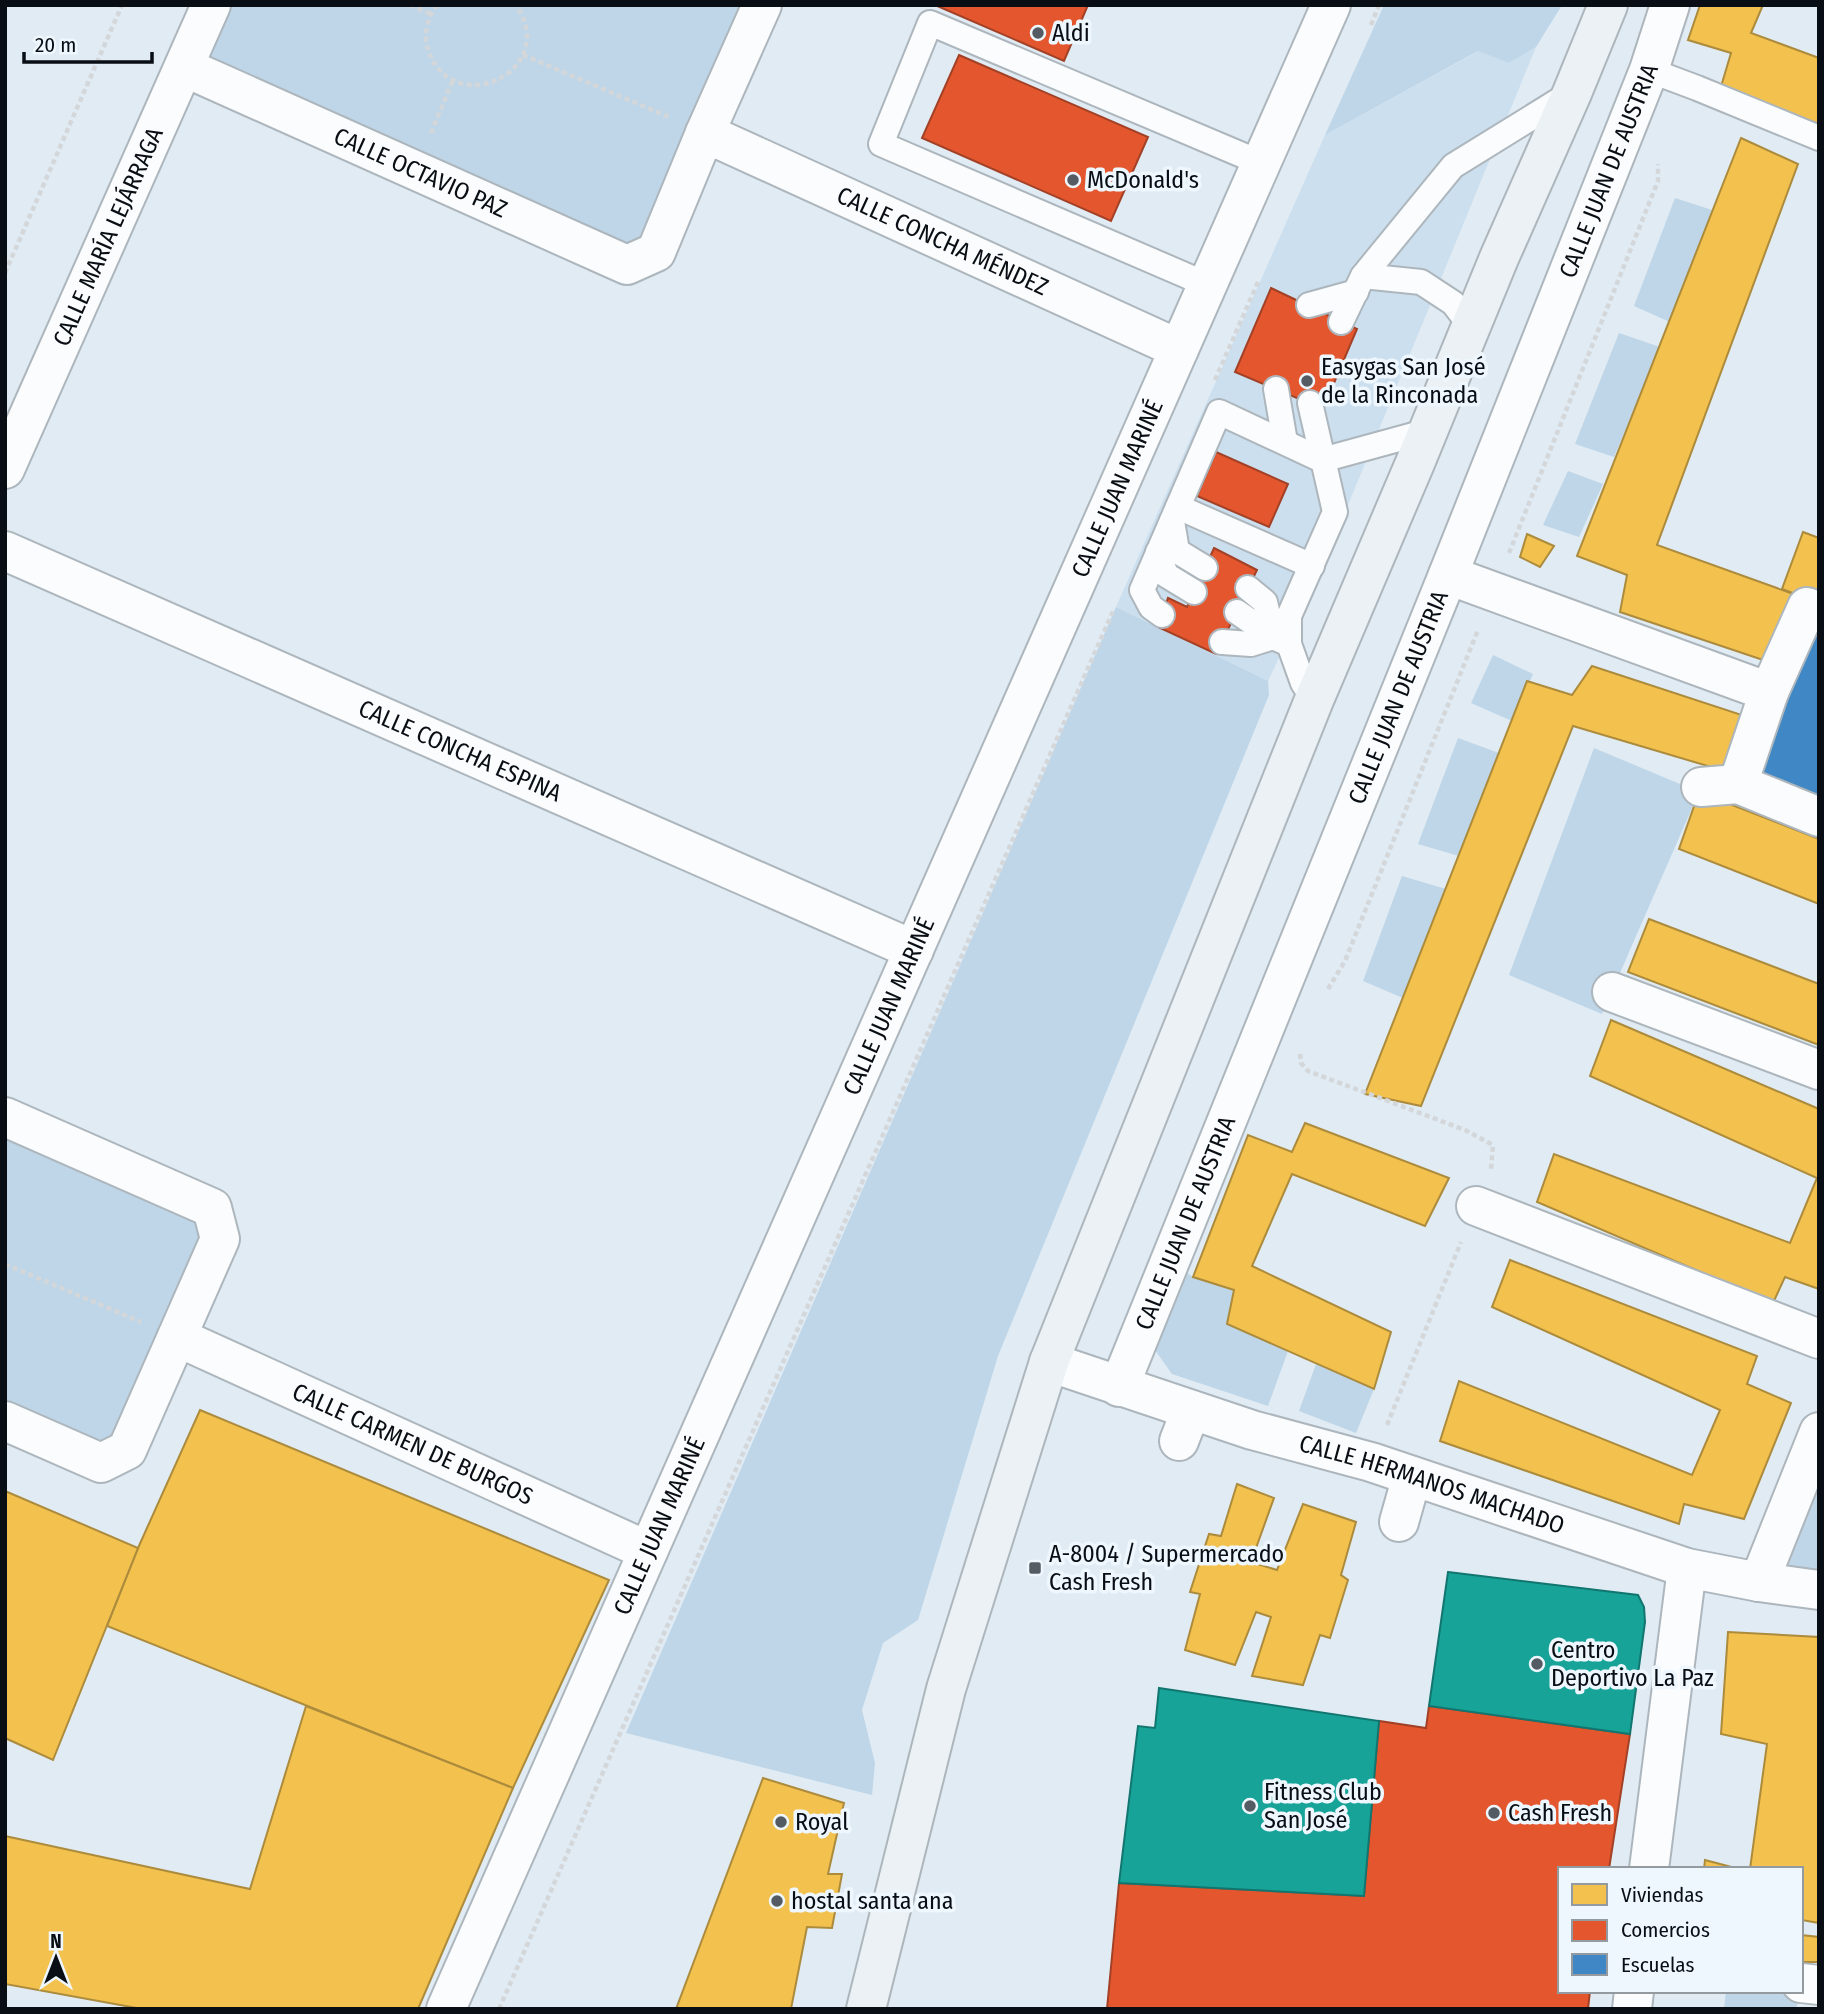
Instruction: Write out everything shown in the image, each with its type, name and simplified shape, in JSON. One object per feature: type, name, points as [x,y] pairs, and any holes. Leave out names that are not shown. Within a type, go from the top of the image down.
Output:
[{"type":"main road","points":[[866,2009],[946,1689],[1049,1362],[1314,700],[1608,5]]},
{"type":"street","name":"CALLE MARÍA LEJÁRRAGA","points":[[5,469],[211,5]]},
{"type":"street","name":"CALLE JUAN MARINÉ","points":[[446,2009],[1331,5]]},
{"type":"street","name":"CALLE JUAN DE AUSTRIA","points":[[1119,1387],[1649,71],[1670,5]]},
{"type":"street","points":[[705,133],[755,8]]},
{"type":"street","name":"CALLE OCTAVIO PAZ","points":[[184,67],[627,265],[656,252],[705,133]]},
{"type":"street","name":"CALLE CONCHA MÉNDEZ","points":[[705,133],[1179,349]]},
{"type":"street","name":"CALLE CONCHA ESPINA","points":[[5,551],[914,950]]},
{"type":"street","points":[[1448,575],[1769,692]]},
{"type":"street","points":[[1819,612],[1807,607],[1769,692],[1719,785],[1819,817]]},
{"type":"street","points":[[1612,992],[1819,1070]]},
{"type":"street","points":[[5,1116],[212,1208],[220,1239],[127,1450],[101,1463],[5,1421]]},
{"type":"street","points":[[1476,1206],[1819,1339]]},
{"type":"street","name":"CALLE CARMEN DE BURGOS","points":[[177,1337],[648,1551]]},
{"type":"street","name":"CALLE HERMANOS MACHADO","points":[[1049,1362],[1119,1387],[1185,1426],[1252,1430],[1371,1462],[1686,1568],[1819,1590]]},
{"type":"street","points":[[1759,1582],[1819,1432]]},
{"type":"street","points":[[1399,1522],[1412,1476]]},
{"type":"street","points":[[1649,1867],[1686,1568]]},
{"type":"lane","points":[[1208,285],[881,144],[930,23],[1261,163]]},
{"type":"lane","points":[[1649,71],[1819,138]]},
{"type":"lane","points":[[1341,321],[1359,284],[1453,166],[1572,93]]},
{"type":"lane","points":[[1309,305],[1359,284],[1421,282],[1453,303],[1471,326]]},
{"type":"lane","points":[[1276,389],[1285,442]]},
{"type":"lane","points":[[1281,640],[1335,512],[1310,403]]},
{"type":"lane","points":[[1162,615],[1152,607],[1142,590],[1219,412],[1322,460],[1428,431]]},
{"type":"lane","points":[[1175,514],[1312,566]]},
{"type":"lane","points":[[1175,514],[1177,551],[1205,568]]},
{"type":"lane","points":[[1158,552],[1166,575],[1194,592]]},
{"type":"lane","points":[[1248,588],[1265,602],[1281,640],[1314,700]]},
{"type":"lane","points":[[1237,612],[1281,640]]},
{"type":"lane","points":[[1222,642],[1251,645],[1281,640]]},
{"type":"path","points":[[5,273],[122,5]]},
{"type":"path","points":[[410,5],[431,14]]},
{"type":"path","points":[[437,5],[427,25],[426,41],[430,57],[440,71],[453,80],[469,85],[485,85],[501,80],[514,69],[523,55],[527,38],[525,22],[516,5]]},
{"type":"path","points":[[1368,31],[1379,5]]},
{"type":"path","points":[[523,55],[705,133]]},
{"type":"path","points":[[415,169],[453,80]]},
{"type":"path","points":[[1326,991],[1345,961],[1658,181],[1658,161]]},
{"type":"path","points":[[1211,388],[1262,273]]},
{"type":"path","points":[[499,2009],[1116,605]]},
{"type":"path","points":[[1299,1048],[1301,1063],[1308,1071],[1465,1130],[1493,1145],[1493,1164],[1371,1462]]},
{"type":"path","points":[[5,1264],[177,1337]]},
{"type":"shaded area","points":[[211,5],[744,5],[759,12],[627,265],[184,67]]},
{"type":"shaded area","points":[[1384,5],[1562,5],[1536,47],[1509,63],[1478,51],[1325,135]]},
{"type":"shaded area","name":"Easygas San José de la Rinconada","points":[[1536,47],[1325,561],[1268,681],[1116,607],[1325,135],[1479,51],[1509,63]]},
{"type":"shaded area","points":[[1675,198],[1715,211],[1672,323],[1634,306]]},
{"type":"shaded area","points":[[1619,333],[1660,347],[1614,457],[1575,444]]},
{"type":"shaded area","points":[[1568,471],[1603,484],[1579,537],[1543,525]]},
{"type":"shaded area","points":[[1116,607],[1268,681],[1269,695],[998,1356],[918,1620],[883,1643],[862,1710],[875,1763],[872,1795],[626,1733]]},
{"type":"shaded area","points":[[1493,655],[1533,674],[1512,721],[1471,703]]},
{"type":"shaded area","points":[[1458,738],[1499,753],[1459,856],[1418,844]]},
{"type":"shaded area","points":[[1594,748],[1699,792],[1602,1014],[1509,975]]},
{"type":"shaded area","points":[[1402,876],[1446,889],[1403,998],[1363,981]]},
{"type":"shaded area","points":[[5,1117],[212,1208],[127,1450],[5,1421]]},
{"type":"shaded area","points":[[1180,1268],[1193,1277],[1234,1290],[1227,1324],[1288,1351],[1268,1406],[1172,1374],[1155,1350]]},
{"type":"shaded area","points":[[1316,1364],[1374,1389],[1356,1433],[1299,1411]]},
{"type":"shaded area","points":[[1819,1432],[1819,1590],[1759,1582]]},
{"type":"shaded area","points":[[1726,1993],[1800,1995],[1796,2009],[1724,2009]]},
{"type":"building: Viviendas","points":[[1700,5],[1763,5],[1751,33],[1819,58],[1819,124],[1720,90],[1731,53],[1688,40]]},
{"type":"building: Viviendas","points":[[1741,138],[1798,164],[1657,545],[1799,596],[1772,663],[1620,612],[1627,575],[1577,556]]},
{"type":"building: Viviendas","points":[[1803,532],[1819,538],[1819,603],[1782,589]]},
{"type":"building: Viviendas","points":[[1527,534],[1554,546],[1540,567],[1520,557]]},
{"type":"building: Viviendas","points":[[1592,666],[1751,718],[1728,772],[1573,726],[1421,1106],[1365,1094],[1527,681],[1572,695]]},
{"type":"building: Viviendas","points":[[1699,792],[1819,839],[1819,904],[1679,849]]},
{"type":"building: Viviendas","points":[[1649,919],[1819,984],[1819,1045],[1628,972]]},
{"type":"building: Viviendas","points":[[1611,1020],[1819,1109],[1819,1289],[1785,1277],[1773,1303],[1537,1202],[1554,1154],[1790,1243],[1817,1178],[1590,1076]]},
{"type":"building: Viviendas","points":[[1305,1123],[1449,1178],[1425,1226],[1292,1174],[1252,1266],[1391,1332],[1374,1389],[1227,1324],[1234,1290],[1193,1277],[1248,1135],[1292,1152]]},
{"type":"building: Viviendas","points":[[1510,1260],[1757,1356],[1747,1384],[1791,1403],[1744,1519],[1684,1504],[1679,1524],[1440,1441],[1459,1381],[1692,1475],[1720,1410],[1492,1307]]},
{"type":"building: Viviendas","points":[[200,1410],[609,1580],[513,1788],[107,1626],[138,1548]]},
{"type":"building: Viviendas","points":[[1237,1484],[1274,1498],[1251,1562],[1277,1570],[1303,1504],[1356,1522],[1341,1575],[1348,1580],[1330,1638],[1320,1635],[1303,1685],[1252,1676],[1271,1617],[1256,1612],[1235,1665],[1185,1650],[1200,1594],[1190,1592],[1209,1534],[1221,1536]]},
{"type":"building: Viviendas","points":[[5,1491],[138,1548],[53,1760],[5,1738]]},
{"type":"building: Viviendas","points":[[1728,1632],[1819,1637],[1819,1923],[1803,1920],[1803,1867],[1750,1867],[1767,1744],[1721,1734]]},
{"type":"building: Viviendas","points":[[306,1706],[513,1788],[418,2009],[142,2009],[5,1984],[5,1836],[250,1889]]},
{"type":"building: Viviendas","name":"hostal santa ana","points":[[763,1778],[844,1803],[828,1874],[842,1874],[832,1928],[807,1927],[791,2009],[676,2009]]},
{"type":"building: Viviendas","points":[[1705,1860],[1731,1867],[1704,1867]]},
{"type":"building: Viviendas","points":[[1803,1935],[1819,1937],[1819,1962],[1803,1962]]},
{"type":"building: Comercios","name":"Aldi","points":[[935,5],[1088,5],[1064,61]]},
{"type":"building: Comercios","name":"McDonald's","points":[[959,55],[1148,137],[1111,221],[922,138]]},
{"type":"building: Comercios","points":[[1271,288],[1357,329],[1323,409],[1235,372]]},
{"type":"building: Comercios","points":[[1216,452],[1288,484],[1269,527],[1197,496]]},
{"type":"building: Comercios","points":[[1214,548],[1257,570],[1216,654],[1158,627],[1168,598],[1187,607]]},
{"type":"building: Comercios","name":"Cash Fresh","points":[[1429,1706],[1630,1734],[1609,1867],[1558,1867],[1558,1993],[1590,1993],[1588,2009],[1107,2009],[1119,1883],[1364,1896],[1379,1721],[1426,1728]]},
{"type":"building: Escuelas","points":[[1819,622],[1819,809],[1751,782]]},
{"type":"building: Público","name":"Centro Deportivo La Paz","points":[[1448,1572],[1638,1595],[1644,1607],[1645,1622],[1630,1734],[1429,1706]]},
{"type":"building: Público","name":"Fitness Club San José","points":[[1159,1688],[1379,1721],[1364,1896],[1119,1883],[1138,1726],[1155,1728]]},
{"type":"place","name":"Aldi","points":[[1038,33]]},
{"type":"place","name":"McDonald's","points":[[1073,180]]},
{"type":"place","name":"Easygas San José de la Rinconada","points":[[1307,381]]},
{"type":"place","name":"A-8004 / Supermercado Cash Fresh","points":[[1035,1568]]},
{"type":"place","name":"Centro Deportivo La Paz","points":[[1537,1664]]},
{"type":"place","name":"Fitness Club San José","points":[[1250,1806]]},
{"type":"place","name":"Cash Fresh","points":[[1494,1813]]},
{"type":"place","name":"Royal","points":[[781,1822]]},
{"type":"place","name":"hostal santa ana","points":[[777,1901]]}]
